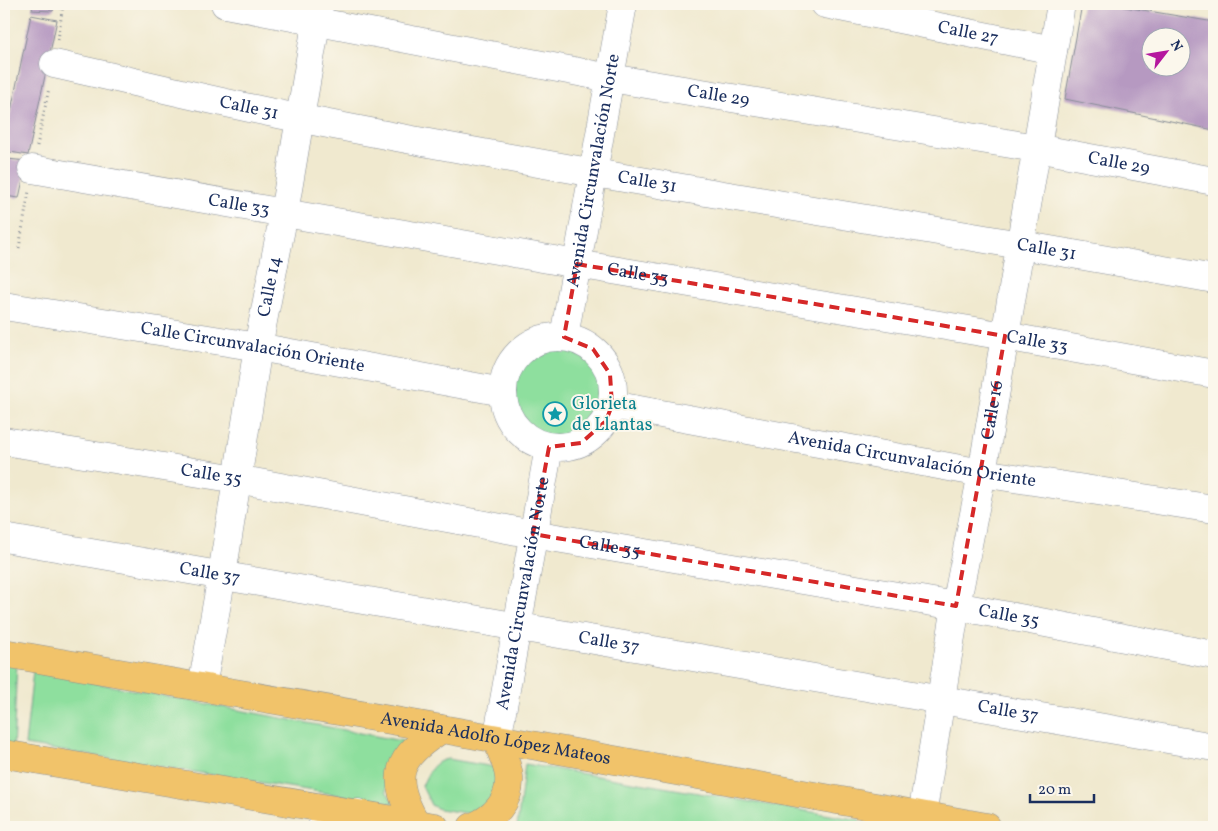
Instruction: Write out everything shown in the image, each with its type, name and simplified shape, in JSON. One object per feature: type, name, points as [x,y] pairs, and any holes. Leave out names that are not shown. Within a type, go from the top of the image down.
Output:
[{"type":"main road","name":"Avenida Adolfo López Mateos","points":[[4,653],[442,729],[987,827]]},
{"type":"main road","points":[[423,826],[408,809],[402,794],[400,776],[406,759],[413,750],[442,729]]},
{"type":"main road","points":[[472,827],[485,822],[497,811],[507,794],[509,777],[497,740]]},
{"type":"main road","points":[[4,754],[358,813],[423,826]]},
{"type":"street","name":"Calle 29","points":[[224,4],[317,13],[610,78],[1036,148],[1214,181]]},
{"type":"street","name":"Avenida Circunvalación Norte","points":[[564,337],[623,4]]},
{"type":"street","name":"Calle 27","points":[[825,4],[1053,50]]},
{"type":"street","name":"Calle 16","points":[[922,816],[956,606],[982,473],[1061,4]]},
{"type":"street","name":"Calle 14","points":[[202,687],[222,575],[258,346],[284,213],[317,13]]},
{"type":"street","name":"Calle 31","points":[[54,64],[300,119],[593,174],[1020,244],[1214,279]]},
{"type":"street","name":"Calle 33","points":[[32,169],[1005,336],[1214,374]]},
{"type":"street","name":"Calle Circunvalación Oriente","points":[[4,306],[258,346],[503,392]]},
{"type":"street","points":[[564,337],[579,341],[593,349],[603,360],[610,374],[613,390],[612,405],[606,421],[595,434],[582,443],[566,447],[549,447],[534,442],[521,434],[511,422],[505,408],[503,392],[506,374],[514,358],[528,345],[545,338],[564,337]]},
{"type":"street","name":"Avenida Circunvalación Oriente","points":[[612,405],[982,473],[1214,509]]},
{"type":"street","name":"Calle 35","points":[[4,441],[956,606],[1214,655]]},
{"type":"street","name":"Avenida Circunvalación Norte","points":[[497,740],[549,447]]},
{"type":"street","name":"Calle 37","points":[[4,538],[516,628],[1214,747]]},
{"type":"street","points":[[322,827],[358,813]]},
{"type":"path","points":[[19,248],[32,169],[54,64],[63,4]]},
{"type":"highlighted area","points":[[577,264],[1005,336],[956,606],[533,534],[549,447],[581,443],[606,421],[612,405],[610,374],[593,349],[564,337]]},
{"type":"green space","points":[[554,343],[574,347],[591,358],[602,375],[606,395],[602,415],[591,432],[574,443],[554,447],[534,443],[517,432],[506,415],[502,395],[506,375],[517,358],[534,347]]},
{"type":"green space","points":[[4,659],[17,661],[13,751],[4,749]]},
{"type":"green space","points":[[33,671],[407,742],[389,775],[386,791],[395,804],[25,745]]},
{"type":"green space","points":[[448,759],[494,767],[507,780],[486,816],[439,809],[431,805],[422,786],[435,765]]},
{"type":"green space","points":[[525,764],[860,820],[860,827],[517,827]]},
{"type":"building","points":[[33,4],[55,4],[53,11],[32,10]]},
{"type":"building","points":[[1082,4],[1107,4],[1214,22],[1214,130],[1065,99]]},
{"type":"building","points":[[31,15],[57,20],[28,155],[4,151],[4,144]]},
{"type":"building","points":[[7,159],[27,161],[19,198],[4,196],[4,173]]},
{"type":"place","name":"Glorieta de Llantas","points":[[555,414]]}]
